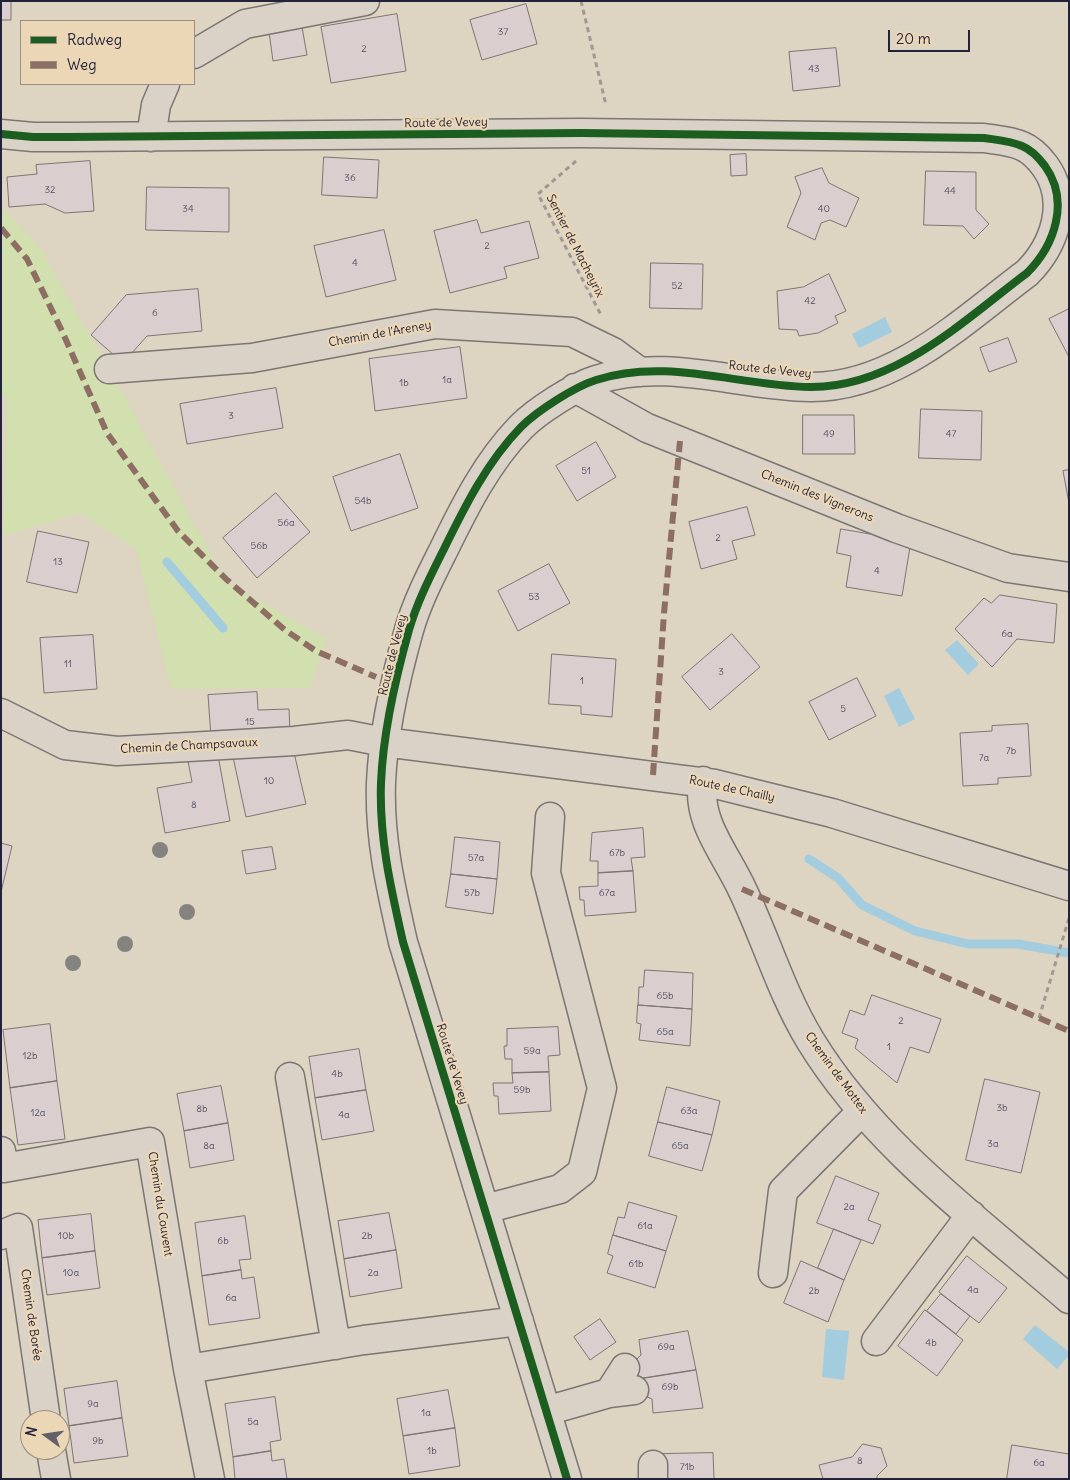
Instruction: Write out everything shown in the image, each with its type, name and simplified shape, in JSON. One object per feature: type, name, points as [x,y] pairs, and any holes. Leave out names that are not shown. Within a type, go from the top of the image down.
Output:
[{"type":"street","points":[[195,53],[245,24],[365,1]]},
{"type":"street","points":[[151,137],[156,105],[165,85]]},
{"type":"street","name":"Route de Vevey","points":[[1,134],[33,138],[581,133],[984,138],[1023,146],[1037,156],[1063,186],[1060,212],[1053,239],[1042,258],[1027,273],[926,349],[865,378],[837,385],[811,387],[680,372],[640,372],[614,375],[574,388],[522,426],[483,475],[430,577],[409,628],[384,742],[381,828],[388,876],[403,942],[567,1479]]},
{"type":"street","name":"Chemin de l'Areney","points":[[109,369],[252,358],[435,324],[572,332],[613,352],[640,372]]},
{"type":"street","name":"Chemin des Vignerons","points":[[574,388],[647,428],[896,528],[1008,568],[1069,577]]},
{"type":"street","name":"Chemin de Champsavaux","points":[[1,713],[65,745],[117,751],[294,741],[348,735],[384,742]]},
{"type":"street","name":"Route de Chailly","points":[[384,742],[703,781],[832,812],[1069,886]]},
{"type":"street","name":"Chemin de Mottex","points":[[703,781],[702,809],[742,889],[788,1003],[811,1042],[862,1111],[923,1174],[1069,1299]]},
{"type":"street","points":[[485,1209],[560,1189],[582,1172],[602,1088],[546,873],[550,817]]},
{"type":"street","points":[[290,1077],[336,1345]]},
{"type":"street","points":[[773,1273],[783,1191],[862,1111]]},
{"type":"street","name":"Chemin du Couvent","points":[[1,1151],[4,1168],[150,1142],[188,1369],[210,1479]]},
{"type":"street","points":[[876,1340],[971,1215]]},
{"type":"street","name":"Chemin de Borée","points":[[1,1235],[18,1228],[45,1410]]},
{"type":"street","points":[[188,1369],[336,1345],[519,1321]]},
{"type":"street","points":[[546,1411],[622,1383]]},
{"type":"street","points":[[53,1460],[56,1479]]},
{"type":"path","points":[[580,1],[608,115]]},
{"type":"path","points":[[1039,1018],[1068,919]]},
{"type":"green space","points":[[1,206],[39,246],[226,582],[327,639],[310,688],[171,689],[136,549],[80,513],[3,536],[7,399],[1,394]]},
{"type":"water","points":[[885,317],[892,332],[859,348],[852,334]]},
{"type":"water","points":[[957,640],[979,664],[968,675],[945,650]]},
{"type":"water","points":[[899,688],[915,719],[899,727],[884,696]]},
{"type":"water","points":[[1035,1325],[1069,1352],[1069,1355],[1057,1369],[1023,1339]]},
{"type":"water","points":[[826,1329],[849,1331],[844,1380],[822,1377]]},
{"type":"building","points":[[1,1],[11,1],[11,20],[1,20]]},
{"type":"building","points":[[526,4],[537,44],[482,60],[470,20]]},
{"type":"building","points":[[397,14],[406,71],[331,83],[321,27]]},
{"type":"building","points":[[302,27],[307,55],[273,61],[269,32]]},
{"type":"building","points":[[836,48],[840,86],[793,91],[789,52]]},
{"type":"building","points":[[746,154],[747,175],[731,176],[730,155]]},
{"type":"building","points":[[324,157],[379,160],[377,198],[322,195]]},
{"type":"building","points":[[90,161],[94,211],[65,213],[45,204],[9,207],[7,177],[37,174],[36,165]]},
{"type":"building","points":[[822,168],[829,183],[859,198],[846,227],[830,220],[821,223],[815,240],[787,227],[801,193],[795,177]]},
{"type":"building","points":[[926,171],[976,172],[976,210],[989,224],[974,239],[963,226],[924,225]]},
{"type":"building","points":[[147,187],[229,188],[229,232],[146,230]]},
{"type":"building","points":[[477,220],[481,233],[529,221],[539,258],[504,267],[507,278],[450,293],[434,231]]},
{"type":"building","points":[[384,230],[396,280],[326,297],[314,246]]},
{"type":"building","points":[[651,263],[703,264],[702,309],[650,308]]},
{"type":"building","points":[[829,274],[846,311],[835,316],[838,323],[818,333],[799,336],[797,330],[779,329],[777,291],[803,287]]},
{"type":"building","points":[[198,289],[202,331],[147,336],[123,363],[91,335],[126,295]]},
{"type":"building","points":[[1069,309],[1069,357],[1049,319]]},
{"type":"building","points":[[1008,338],[1017,362],[989,372],[980,348]]},
{"type":"building","points":[[460,347],[467,398],[375,411],[369,359]]},
{"type":"building","points":[[276,388],[283,428],[187,444],[180,404]]},
{"type":"building","points":[[921,409],[982,411],[981,460],[919,458]]},
{"type":"building","points":[[803,415],[854,415],[855,454],[803,454]]},
{"type":"building","points":[[596,442],[616,477],[577,501],[556,466]]},
{"type":"building","points":[[400,454],[418,508],[351,531],[333,477]]},
{"type":"building","points":[[1069,470],[1069,503],[1063,471]]},
{"type":"building","points":[[276,493],[310,532],[257,578],[223,538]]},
{"type":"building","points":[[747,507],[755,535],[732,541],[737,559],[701,569],[689,522]]},
{"type":"building","points":[[841,529],[911,541],[902,596],[846,587],[851,556],[837,553]]},
{"type":"building","points":[[38,531],[89,542],[77,593],[27,582]]},
{"type":"building","points":[[549,564],[570,603],[518,631],[498,591]]},
{"type":"building","points":[[1000,595],[1057,604],[1054,643],[1017,639],[992,667],[955,629],[984,598],[991,603]]},
{"type":"building","points":[[732,634],[760,667],[710,710],[682,677]]},
{"type":"building","points":[[93,635],[97,689],[44,693],[40,638]]},
{"type":"building","points":[[552,654],[616,659],[612,717],[581,714],[581,706],[549,704]]},
{"type":"building","points":[[857,678],[876,716],[829,740],[809,702]]},
{"type":"building","points":[[257,692],[258,710],[289,709],[290,733],[211,737],[208,695]]},
{"type":"building","points":[[1028,724],[1031,776],[998,778],[998,784],[963,786],[960,733],[992,731],[992,726]]},
{"type":"building","points":[[292,744],[306,804],[246,817],[233,757]]},
{"type":"building","points":[[217,750],[230,821],[165,833],[157,788],[192,782],[187,756]]},
{"type":"building","points":[[643,828],[645,857],[631,858],[633,871],[598,873],[598,861],[590,861],[592,833]]},
{"type":"building","points":[[455,837],[500,842],[497,879],[451,874]]},
{"type":"building","points":[[1,843],[12,846],[1,892]]},
{"type":"building","points":[[272,847],[276,869],[246,874],[242,851]]},
{"type":"building","points":[[633,871],[636,912],[585,916],[584,900],[580,900],[579,887],[598,886],[598,873]]},
{"type":"building","points":[[451,874],[497,879],[493,914],[446,907]]},
{"type":"building","points":[[645,970],[693,973],[692,1009],[638,1005],[639,987],[643,987]]},
{"type":"building","points":[[872,995],[941,1019],[929,1053],[910,1047],[897,1083],[855,1048],[858,1039],[842,1033],[850,1010],[864,1015]]},
{"type":"building","points":[[638,1005],[692,1009],[690,1046],[639,1040],[641,1024],[637,1023]]},
{"type":"building","points":[[50,1024],[57,1081],[10,1088],[3,1030]]},
{"type":"building","points":[[558,1027],[560,1055],[548,1056],[549,1072],[512,1073],[512,1059],[505,1059],[504,1046],[507,1046],[507,1029]]},
{"type":"building","points":[[359,1049],[366,1090],[315,1098],[309,1057]]},
{"type":"building","points":[[549,1072],[551,1111],[499,1114],[498,1096],[494,1096],[493,1083],[513,1083],[512,1073]]},
{"type":"building","points":[[985,1079],[1040,1092],[1021,1173],[966,1160]]},
{"type":"building","points":[[57,1081],[65,1139],[18,1145],[10,1088]]},
{"type":"building","points":[[221,1086],[228,1123],[184,1131],[177,1094]]},
{"type":"building","points":[[667,1087],[720,1101],[712,1135],[658,1122]]},
{"type":"building","points":[[366,1090],[374,1131],[322,1140],[315,1098]]},
{"type":"building","points":[[658,1122],[712,1135],[702,1171],[649,1156]]},
{"type":"building","points":[[228,1123],[234,1160],[190,1168],[184,1131]]},
{"type":"building","points":[[836,1176],[879,1193],[868,1220],[881,1225],[873,1244],[817,1223]]},
{"type":"building","points":[[629,1202],[677,1216],[666,1251],[613,1235],[618,1217],[624,1218]]},
{"type":"building","points":[[389,1213],[396,1250],[344,1259],[338,1221]]},
{"type":"building","points":[[91,1214],[95,1251],[42,1258],[38,1220]]},
{"type":"building","points":[[245,1216],[251,1259],[239,1260],[241,1270],[202,1276],[195,1223]]},
{"type":"building","points":[[834,1229],[861,1240],[844,1280],[818,1268]]},
{"type":"building","points":[[613,1235],[666,1251],[655,1288],[607,1273],[613,1256],[608,1254]]},
{"type":"building","points":[[396,1250],[402,1288],[350,1297],[344,1259]]},
{"type":"building","points":[[95,1251],[100,1288],[47,1295],[42,1258]]},
{"type":"building","points":[[967,1256],[1007,1288],[979,1323],[939,1292]]},
{"type":"building","points":[[801,1261],[844,1280],[828,1322],[784,1303]]},
{"type":"building","points":[[241,1270],[242,1279],[254,1277],[260,1318],[209,1325],[202,1276]]},
{"type":"building","points":[[941,1294],[970,1316],[956,1334],[927,1311]]},
{"type":"building","points":[[925,1310],[963,1340],[937,1376],[898,1346]]},
{"type":"building","points":[[600,1319],[616,1342],[590,1360],[574,1337]]},
{"type":"building","points":[[688,1331],[696,1370],[639,1379],[635,1361],[641,1355],[639,1340]]},
{"type":"building","points":[[696,1370],[703,1408],[653,1413],[652,1399],[643,1395],[639,1379]]},
{"type":"building","points":[[117,1381],[122,1418],[70,1426],[70,1410],[67,1410],[64,1389]]},
{"type":"building","points":[[448,1390],[455,1428],[403,1436],[397,1399]]},
{"type":"building","points":[[275,1397],[281,1440],[270,1442],[271,1451],[233,1457],[225,1404]]},
{"type":"building","points":[[122,1418],[128,1456],[74,1463],[70,1426]]},
{"type":"building","points":[[455,1428],[460,1466],[409,1474],[403,1436]]},
{"type":"building","points":[[863,1444],[881,1448],[887,1466],[877,1476],[877,1479],[823,1479],[819,1465],[852,1457]]},
{"type":"building","points":[[1012,1445],[1069,1454],[1069,1479],[1007,1479]]},
{"type":"building","points":[[271,1451],[272,1461],[284,1459],[287,1479],[235,1479],[233,1457]]},
{"type":"building","points":[[713,1453],[714,1479],[661,1479],[661,1454]]},
{"type":"waterway","points":[[167,562],[223,628]]},
{"type":"waterway","points":[[809,859],[838,878],[862,905],[915,931],[968,944],[1018,944],[1069,953]]},
{"type":"marked path","points":[[1,228],[27,259],[62,331],[107,433],[178,531],[226,579],[285,630],[316,651],[376,677]]},
{"type":"marked path","points":[[653,775],[664,613],[680,441]]},
{"type":"marked path","points":[[742,889],[1069,1031]]},
{"type":"cycle path","points":[[1,134],[33,137],[67,137],[581,133],[984,138],[1013,143],[1029,150],[1043,163],[1053,179],[1058,208],[1056,222],[1052,236],[1037,262],[1027,273],[953,330],[899,364],[871,376],[841,384],[810,387],[676,372],[649,371],[622,374],[587,383],[546,407],[521,427],[487,470],[460,517],[416,609],[395,687],[384,745],[381,803],[387,863],[403,942],[567,1479]]}]
